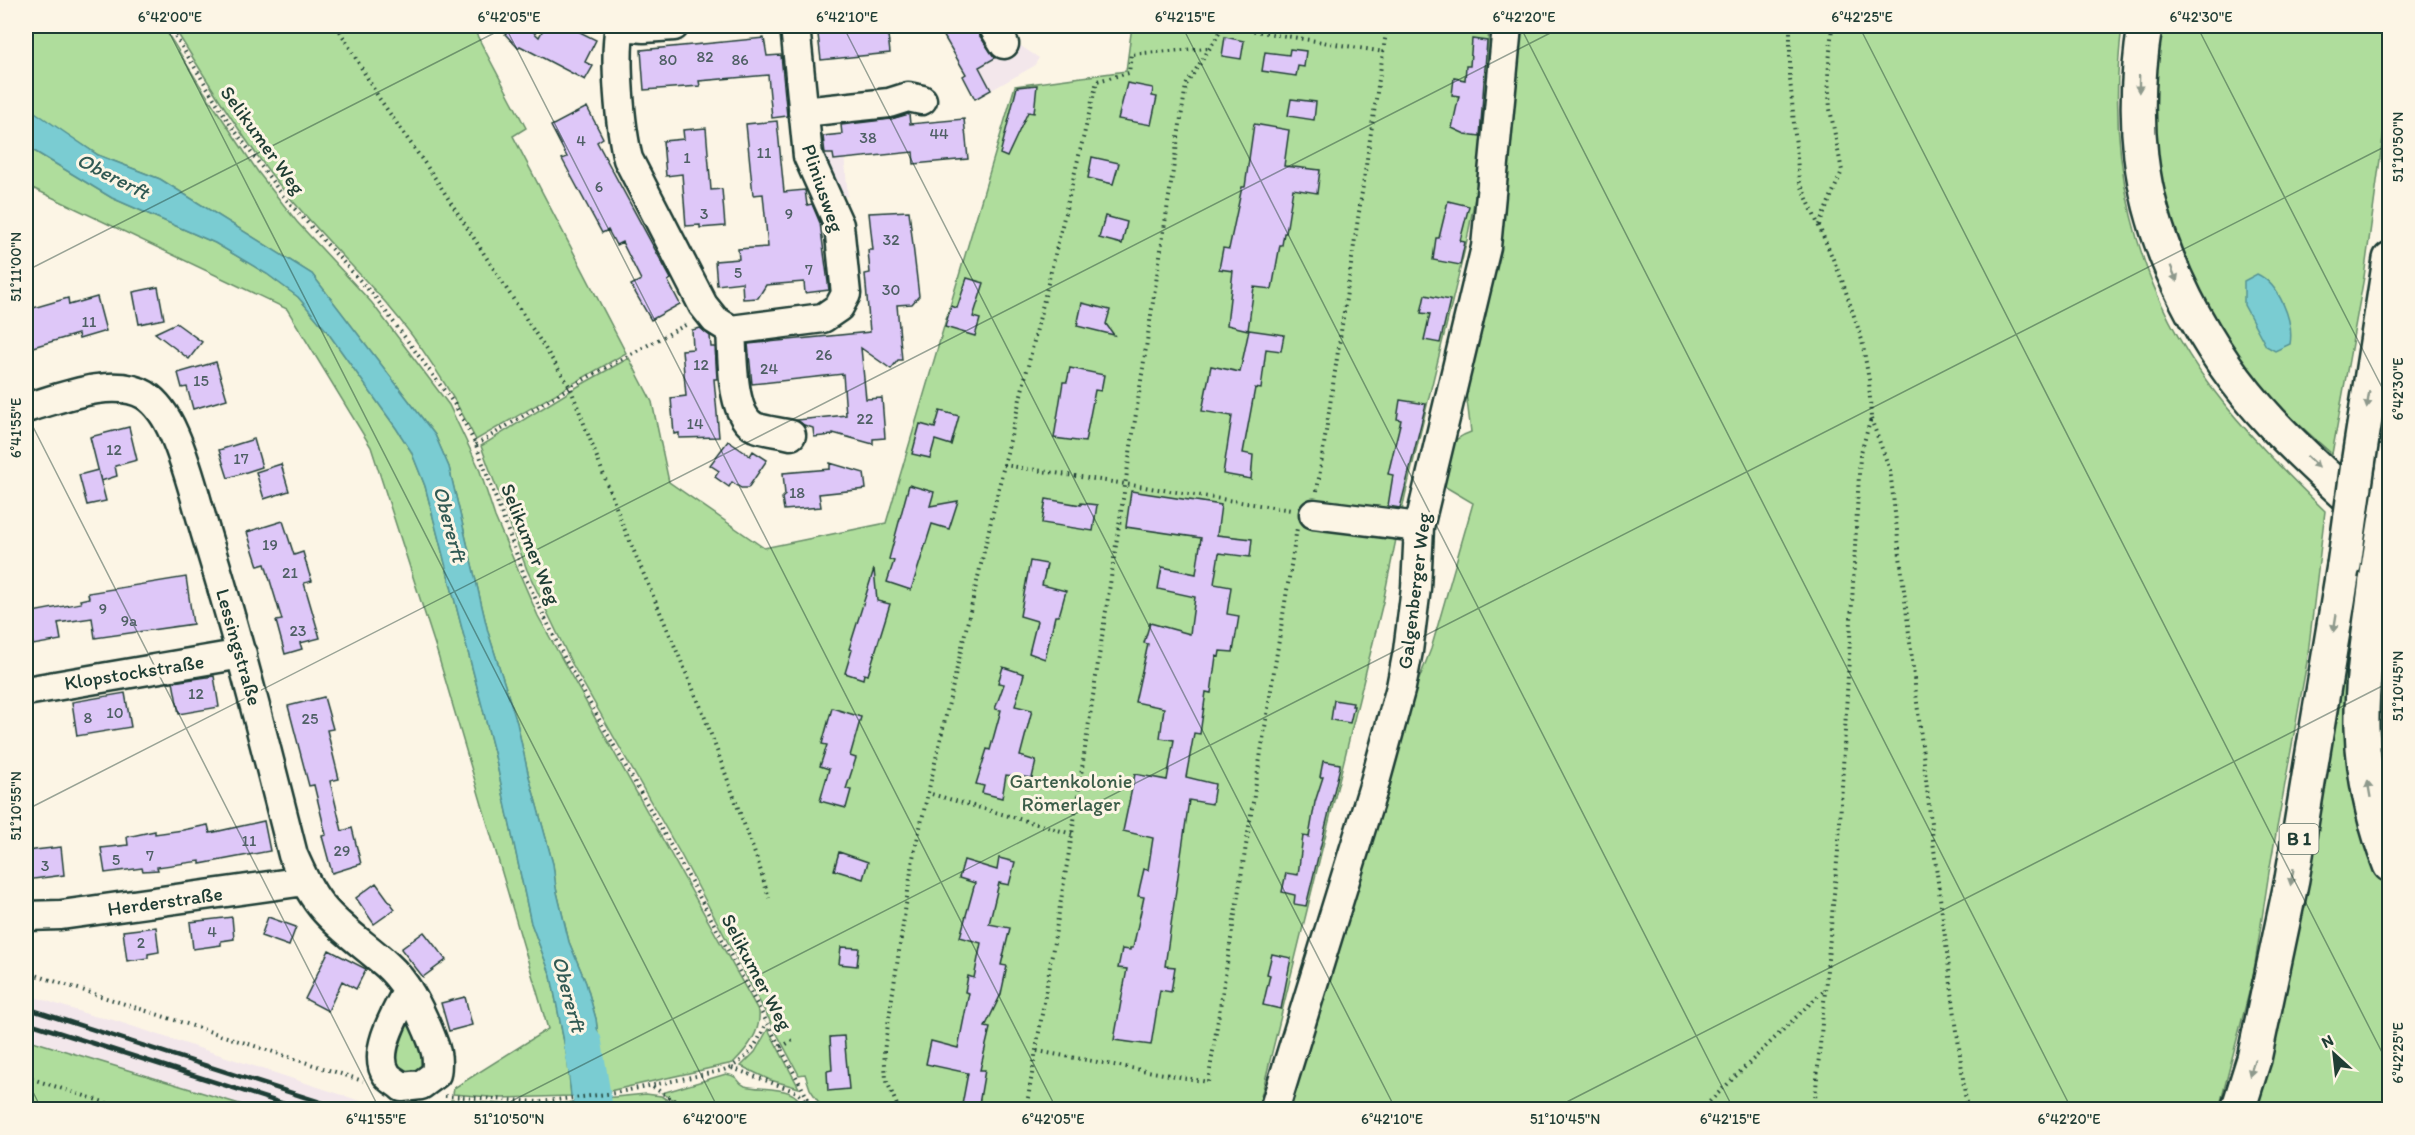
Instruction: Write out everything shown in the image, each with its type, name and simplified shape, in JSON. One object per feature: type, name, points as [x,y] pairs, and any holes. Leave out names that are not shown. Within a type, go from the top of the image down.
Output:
[{"type":"highway","points":[[2145,26],[2139,73],[2141,158],[2157,224],[2179,287],[2222,358],[2271,422],[2390,535]]},
{"type":"highway","name":"B 1","points":[[2238,1110],[2254,1059],[2292,879],[2344,565],[2390,260]]},
{"type":"highway","points":[[2390,492],[2365,672],[2362,725],[2365,770],[2372,810],[2390,865]]},
{"type":"street","points":[[674,26],[644,28],[621,26],[617,41],[623,135],[627,159],[708,312],[731,330],[737,396],[742,413],[755,427],[791,435]]},
{"type":"street","name":"Pliniusweg","points":[[731,330],[823,318],[839,308],[846,294],[839,225],[808,156],[795,26]]},
{"type":"street","name":"Galgenberger Weg","points":[[1274,1110],[1373,789],[1401,687],[1416,588],[1419,527],[1486,247],[1507,26]]},
{"type":"street","points":[[803,112],[889,103],[908,97],[922,100]]},
{"type":"street","name":"Lessingstraße","points":[[26,408],[92,390],[112,387],[134,390],[152,400],[161,410],[179,446],[243,654],[293,855],[305,882],[321,906],[343,929],[388,966],[408,990]]},
{"type":"street","points":[[1307,512],[1419,527]]},
{"type":"street","name":"Klopstockstraße","points":[[26,691],[243,654]]},
{"type":"street","name":"Herderstraße","points":[[26,916],[61,915],[305,882]]},
{"type":"path","name":"Selikumer Weg","points":[[169,26],[240,138],[283,196],[375,297],[454,405],[476,445],[525,577],[566,661],[693,885],[812,1109]]},
{"type":"path","points":[[337,26],[379,98],[435,178],[570,387],[624,528],[702,710],[758,862],[768,898]]},
{"type":"path","points":[[1026,1110],[1072,834],[1186,85],[1224,26],[1384,52]]},
{"type":"path","points":[[1037,1051],[1208,1082],[1307,512],[1387,26]]},
{"type":"path","points":[[1790,26],[1790,79],[1799,180],[1842,280],[1862,340],[1869,380],[1870,418],[1860,456],[1839,840],[1814,1110]]},
{"type":"path","points":[[1819,225],[1842,171],[1830,109],[1828,77],[1832,26]]},
{"type":"path","points":[[899,1110],[886,1079],[885,1051],[913,858],[1004,465],[1097,81],[1129,73],[1131,54],[1209,48]]},
{"type":"path","points":[[476,445],[570,387],[708,312]]},
{"type":"path","points":[[1870,418],[1890,470],[1935,866],[1967,1110]]},
{"type":"path","points":[[1004,465],[1307,512]]},
{"type":"path","points":[[928,793],[1072,834]]},
{"type":"path","points":[[26,972],[368,1082]]},
{"type":"path","points":[[1701,1110],[1825,989]]},
{"type":"path","points":[[433,1097],[540,1102],[567,1100],[653,1086],[732,1068],[744,1060],[760,1038],[766,1021]]},
{"type":"path","points":[[781,1047],[793,1040]]},
{"type":"path","points":[[732,1068],[797,1092],[812,1109]]},
{"type":"path","points":[[26,1077],[128,1110]]},
{"type":"path","points":[[653,1086],[689,1110]]},
{"type":"shaded area","points":[[1007,37],[1039,58],[1034,66],[976,99],[963,76],[1001,54]]},
{"type":"shaded area","points":[[842,134],[848,196],[839,197],[816,155],[825,154],[823,136]]},
{"type":"shaded area","points":[[26,994],[93,1016],[110,1019],[385,1109],[256,1109],[26,1039]]},
{"type":"green space","points":[[26,26],[163,26],[258,172],[297,222],[372,303],[449,405],[479,468],[495,517],[538,616],[759,1012],[755,1033],[748,1046],[733,1063],[605,1092],[596,1019],[586,983],[569,942],[556,888],[553,864],[517,723],[488,632],[449,467],[435,435],[312,274],[160,179],[98,155],[28,110],[26,106]]},
{"type":"green space","points":[[173,26],[472,26],[526,128],[513,136],[626,353],[476,440],[457,404],[412,335],[386,303],[285,192],[226,110]]},
{"type":"green space","name":"Gartenkolonie Römerlager","points":[[1132,26],[1489,26],[1484,117],[1476,192],[1467,240],[1405,496],[1383,602],[1258,1109],[823,1109],[810,1089],[805,1074],[799,1075],[680,853],[571,662],[527,570],[481,446],[629,358],[652,402],[669,482],[764,548],[886,523],[1015,86],[1126,71]]},
{"type":"green space","points":[[1513,26],[2122,26],[2118,74],[2118,122],[2122,169],[2131,215],[2144,260],[2162,304],[2184,346],[2224,404],[2295,482],[2325,511],[2307,662],[2269,872],[2253,977],[2219,1109],[1285,1110],[1414,692],[1431,649],[1473,503],[1444,486],[1445,468],[1451,446],[1462,436],[1471,432],[1465,385]]},
{"type":"green space","points":[[2154,26],[2389,26],[2389,93],[2364,277],[2332,454],[2296,422],[2286,417],[2205,318],[2155,174]]},
{"type":"green space","points":[[26,146],[112,198],[215,243],[267,274],[298,297],[326,330],[411,451],[425,486],[495,756],[531,923],[551,976],[568,1062],[571,1096],[502,1098],[453,1094],[454,1088],[548,1029],[435,645],[371,447],[287,309],[26,185]]},
{"type":"green space","points":[[2359,573],[2362,574],[2379,871],[2389,897],[2389,1109],[2252,1110]]},
{"type":"green space","points":[[2389,655],[2390,786],[2384,721]]},
{"type":"green space","points":[[414,1013],[433,1059],[420,1080],[393,1073],[394,1034]]},
{"type":"green space","points":[[768,1029],[799,1088],[770,1080],[741,1066],[755,1052]]},
{"type":"green space","points":[[26,1039],[256,1109],[26,1109]]},
{"type":"green space","points":[[726,1074],[736,1078],[745,1086],[788,1092],[799,1101],[801,1109],[688,1109],[662,1093]]},
{"type":"green space","points":[[646,1094],[661,1096],[682,1109],[607,1109],[605,1098]]},
{"type":"green space","points":[[451,1100],[539,1107],[572,1102],[573,1109],[449,1110]]},
{"type":"water","points":[[26,106],[98,155],[160,179],[312,274],[435,435],[449,467],[488,632],[517,723],[553,864],[556,888],[569,942],[586,983],[596,1019],[605,1092],[571,1096],[568,1062],[551,976],[531,923],[495,756],[425,486],[411,451],[326,330],[298,297],[267,274],[215,243],[112,198],[26,146]]},
{"type":"water","points":[[2257,274],[2265,279],[2278,294],[2290,325],[2290,344],[2275,351],[2266,346],[2244,305],[2244,281]]},
{"type":"water","points":[[605,1098],[607,1109],[573,1109],[572,1102]]},
{"type":"building","points":[[514,26],[527,26],[539,37],[545,26],[568,26],[596,40],[585,62],[593,66],[585,80],[520,46],[518,48],[505,34]]},
{"type":"building","points":[[817,26],[887,26],[890,53],[821,60]]},
{"type":"building","points":[[938,26],[977,26],[979,35],[995,58],[979,67],[991,90],[975,99],[963,76],[966,74]]},
{"type":"building","points":[[1225,37],[1244,41],[1241,59],[1222,56]]},
{"type":"building","points":[[764,38],[767,56],[781,55],[787,116],[772,118],[768,75],[699,81],[700,86],[644,90],[641,50]]},
{"type":"building","points":[[1472,39],[1487,41],[1480,136],[1465,134],[1452,128],[1459,96],[1452,95],[1454,78],[1465,80],[1466,66],[1470,66]]},
{"type":"building","points":[[1290,49],[1306,51],[1304,67],[1298,66],[1296,76],[1262,71],[1265,52],[1289,55]]},
{"type":"building","points":[[1127,83],[1153,88],[1152,96],[1157,97],[1151,125],[1118,119]]},
{"type":"building","points":[[1037,85],[1034,113],[1028,112],[1007,157],[1000,154],[1017,87]]},
{"type":"building","points":[[1291,99],[1316,102],[1314,120],[1288,116]]},
{"type":"building","points":[[587,107],[603,138],[597,142],[671,279],[668,281],[680,304],[651,320],[631,285],[641,280],[622,242],[616,245],[608,230],[602,233],[562,159],[567,157],[551,126]]},
{"type":"building","points":[[909,114],[910,124],[964,119],[968,159],[914,164],[913,152],[834,160],[833,154],[825,154],[823,136],[842,134],[841,125],[891,119]]},
{"type":"building","points":[[777,121],[784,192],[805,190],[807,205],[812,204],[820,223],[829,290],[805,293],[804,282],[766,285],[758,298],[743,299],[742,282],[717,285],[715,261],[739,259],[738,249],[768,247],[763,194],[753,195],[746,124]]},
{"type":"building","points":[[1254,124],[1289,130],[1284,166],[1320,170],[1317,193],[1293,189],[1286,233],[1280,245],[1272,289],[1254,287],[1248,330],[1227,325],[1233,271],[1219,269],[1223,248],[1229,249],[1242,187],[1245,187]]},
{"type":"building","points":[[706,128],[711,190],[722,189],[725,226],[700,228],[700,225],[686,226],[682,174],[666,176],[663,141],[684,139],[683,130]]},
{"type":"building","points":[[1092,157],[1119,163],[1113,184],[1088,178]]},
{"type":"building","points":[[1448,201],[1469,206],[1460,241],[1465,242],[1460,265],[1433,260],[1436,238],[1439,238]]},
{"type":"building","points":[[909,211],[919,296],[912,304],[897,305],[902,360],[898,360],[891,369],[861,348],[866,399],[882,398],[885,438],[873,439],[873,444],[833,433],[833,435],[814,437],[813,428],[797,420],[846,415],[843,374],[752,384],[748,344],[870,332],[865,274],[870,273],[868,250],[873,250],[869,213]]},
{"type":"building","points":[[1105,216],[1127,222],[1122,244],[1099,238]]},
{"type":"building","points":[[967,278],[984,283],[973,317],[980,319],[975,336],[945,327],[951,306],[957,308]]},
{"type":"building","points":[[158,287],[164,319],[139,324],[133,292]]},
{"type":"building","points":[[1425,295],[1450,300],[1440,343],[1424,340],[1430,314],[1421,313]]},
{"type":"building","points":[[97,297],[106,331],[79,339],[78,334],[26,349],[26,310],[68,298],[69,305]]},
{"type":"building","points":[[1082,303],[1110,310],[1106,324],[1114,335],[1077,326]]},
{"type":"building","points":[[176,323],[202,342],[189,359],[155,333]]},
{"type":"building","points":[[700,328],[710,336],[711,347],[715,347],[717,379],[714,379],[719,437],[679,438],[679,433],[674,434],[671,398],[686,396],[682,350],[693,349],[692,330]]},
{"type":"building","points":[[1249,330],[1284,335],[1281,351],[1266,349],[1261,389],[1255,388],[1243,453],[1253,455],[1251,479],[1223,474],[1232,416],[1202,411],[1211,366],[1240,372]]},
{"type":"building","points":[[216,362],[227,399],[193,409],[187,387],[182,388],[178,373]]},
{"type":"building","points":[[1070,368],[1104,375],[1101,391],[1095,390],[1085,442],[1054,438],[1063,382],[1067,382]]},
{"type":"building","points":[[1400,400],[1426,404],[1400,508],[1388,506],[1393,475],[1388,474],[1401,420],[1397,419]]},
{"type":"building","points":[[940,411],[959,416],[951,445],[935,440],[930,458],[912,454],[920,424],[935,428]]},
{"type":"building","points":[[129,427],[137,460],[115,466],[117,476],[101,481],[90,437]]},
{"type":"building","points":[[254,439],[262,467],[228,478],[219,450]]},
{"type":"building","points":[[728,441],[750,456],[753,451],[767,460],[748,488],[741,488],[732,482],[729,487],[715,477],[719,471],[710,465]]},
{"type":"building","points":[[830,463],[864,473],[866,489],[819,494],[821,507],[784,510],[783,473],[830,469]]},
{"type":"building","points":[[281,464],[289,491],[264,499],[256,472]]},
{"type":"building","points":[[98,470],[106,501],[87,505],[79,475]]},
{"type":"building","points":[[909,485],[934,492],[930,506],[958,501],[949,529],[932,524],[911,590],[887,582],[894,561],[889,559]]},
{"type":"building","points":[[1131,491],[1221,505],[1217,535],[1252,539],[1250,557],[1219,553],[1214,584],[1231,587],[1227,614],[1239,616],[1233,652],[1220,651],[1219,657],[1216,656],[1211,693],[1206,692],[1200,734],[1194,733],[1186,777],[1215,784],[1212,804],[1189,800],[1165,966],[1175,967],[1171,992],[1160,990],[1151,1045],[1114,1040],[1127,969],[1118,968],[1122,949],[1133,948],[1144,897],[1138,896],[1144,869],[1148,870],[1153,838],[1123,831],[1135,774],[1167,780],[1174,740],[1160,738],[1164,708],[1135,702],[1148,644],[1144,643],[1150,623],[1190,634],[1195,597],[1158,589],[1162,567],[1196,574],[1201,538],[1126,527]]},
{"type":"building","points":[[1046,499],[1081,505],[1081,503],[1097,505],[1093,531],[1042,523]]},
{"type":"building","points":[[283,521],[294,555],[303,552],[312,581],[304,583],[320,638],[300,643],[302,649],[285,654],[276,621],[282,620],[265,564],[258,566],[247,532]]},
{"type":"building","points":[[1030,561],[1047,564],[1042,585],[1066,591],[1059,616],[1055,616],[1045,659],[1029,653],[1037,621],[1020,616]]},
{"type":"building","points":[[874,569],[877,601],[890,604],[868,675],[864,674],[863,679],[845,673],[852,650],[849,649]]},
{"type":"building","points":[[186,577],[193,624],[95,638],[92,618],[58,623],[61,640],[33,645],[27,613],[81,603],[80,600],[89,598],[88,593]]},
{"type":"building","points":[[1003,667],[1024,674],[1015,706],[1032,710],[1020,756],[1036,761],[1032,778],[1006,775],[1002,798],[982,793],[984,786],[976,784],[987,749],[990,750],[1001,710],[995,709],[1004,684],[998,683]]},
{"type":"building","points":[[214,676],[219,707],[179,714],[173,682]]},
{"type":"building","points":[[125,693],[131,727],[77,736],[72,702]]},
{"type":"building","points":[[324,697],[333,729],[327,730],[339,779],[330,781],[342,831],[352,828],[361,864],[332,873],[322,836],[326,835],[314,785],[309,786],[288,706]]},
{"type":"building","points":[[1334,700],[1353,703],[1350,723],[1331,720]]},
{"type":"building","points":[[832,708],[861,717],[850,756],[856,758],[846,789],[851,790],[846,808],[820,801],[829,769],[820,766],[827,745],[822,744]]},
{"type":"building","points":[[1323,761],[1340,764],[1340,767],[1306,906],[1294,904],[1295,895],[1282,892],[1286,873],[1298,875],[1303,836],[1309,837],[1315,802],[1323,777],[1320,777]]},
{"type":"building","points":[[264,821],[270,851],[200,864],[200,861],[157,867],[158,870],[143,871],[142,868],[105,873],[101,848],[128,845],[127,837],[155,831],[155,834],[208,825],[210,833]]},
{"type":"building","points":[[61,847],[64,875],[26,880],[26,851]]},
{"type":"building","points":[[839,852],[868,862],[863,879],[834,870]]},
{"type":"building","points":[[999,858],[1015,862],[1009,885],[999,883],[989,924],[1010,928],[1001,965],[1007,966],[1001,994],[985,1027],[990,1028],[980,1070],[985,1070],[978,1110],[961,1110],[968,1073],[926,1064],[931,1041],[958,1048],[969,993],[965,992],[968,976],[974,978],[981,943],[960,937],[975,883],[959,878],[964,860],[997,870]]},
{"type":"building","points":[[376,883],[395,909],[374,924],[356,898]]},
{"type":"building","points":[[232,917],[234,939],[221,941],[221,945],[193,949],[190,922]]},
{"type":"building","points":[[268,917],[296,927],[289,946],[261,936]]},
{"type":"building","points":[[156,927],[159,952],[148,954],[148,958],[127,961],[123,931]]},
{"type":"building","points":[[424,932],[446,960],[423,977],[401,949]]},
{"type":"building","points":[[841,947],[859,948],[857,966],[839,964]]},
{"type":"building","points":[[329,950],[366,969],[356,989],[342,981],[328,1011],[305,999]]},
{"type":"building","points":[[1272,954],[1291,958],[1281,1009],[1263,1005]]},
{"type":"building","points":[[465,997],[472,1025],[449,1031],[441,1003]]},
{"type":"building","points":[[844,1036],[849,1089],[828,1091],[827,1071],[832,1070],[830,1037]]},
{"type":"waterway","name":"Obererft","points":[[583,1043],[594,1110]]},
{"type":"railway","points":[[26,1008],[345,1110]]},
{"type":"railway","points":[[26,1022],[303,1110]]}]
